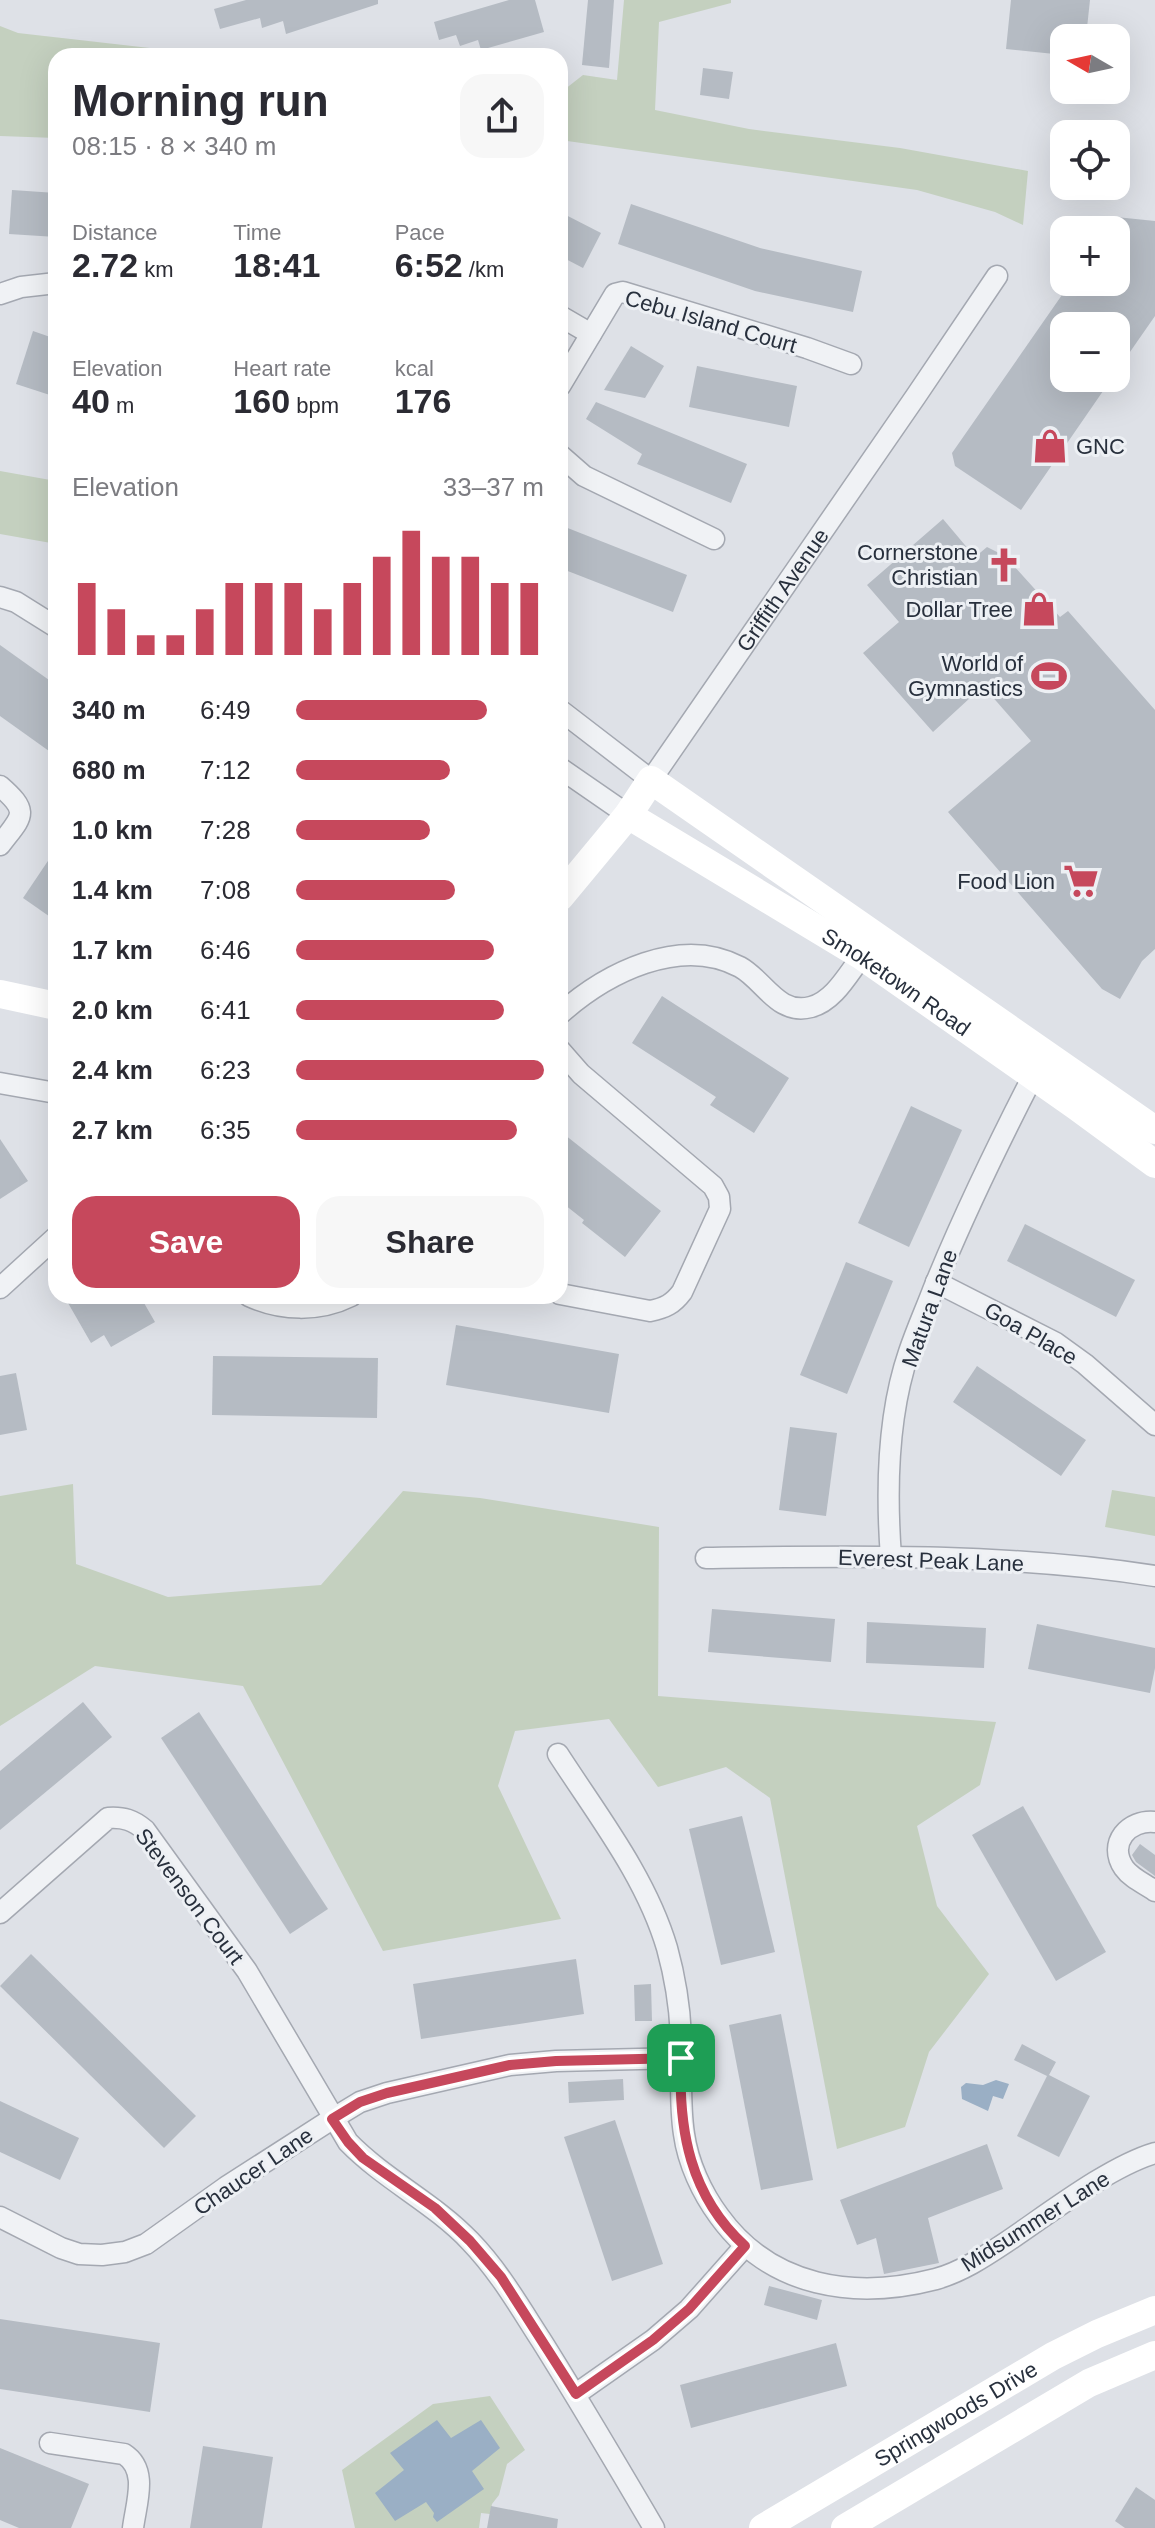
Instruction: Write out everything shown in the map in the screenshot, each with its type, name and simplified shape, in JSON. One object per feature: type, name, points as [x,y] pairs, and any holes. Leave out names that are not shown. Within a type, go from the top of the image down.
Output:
[{"type":"street","name":"Griffith Avenue","points":[[568,887],[628,815],[997,276]]},
{"type":"street","points":[[0,294],[21,287],[48,284]]},
{"type":"street","name":"Cebu Island Court","points":[[591,334],[615,294],[623,292],[851,364]]},
{"type":"street","points":[[568,321],[591,334],[568,373]]},
{"type":"street","points":[[568,462],[584,476],[714,539]]},
{"type":"street","points":[[0,597],[16,602],[48,622]]},
{"type":"street","points":[[568,716],[651,780]]},
{"type":"street","points":[[568,774],[628,815]]},
{"type":"street","name":"Smoketown Road","points":[[651,780],[1155,1130]]},
{"type":"street","points":[[0,786],[16,800],[20,818],[0,845]]},
{"type":"street","name":"Smoketown Road","points":[[628,815],[862,956],[1155,1164]]},
{"type":"street","points":[[568,1008],[605,982],[639,966],[676,955],[699,954],[742,968],[760,982],[772,997],[785,1005],[800,1009],[812,1007],[831,996],[862,956]]},
{"type":"street","points":[[0,994],[48,1004]]},
{"type":"street","points":[[568,1059],[581,1074],[713,1186],[719,1197],[720,1209],[682,1292],[673,1303],[650,1311],[568,1296]]},
{"type":"street","name":"Matura Lane","points":[[891,1557],[889,1466],[896,1409],[908,1354],[989,1160],[1033,1076]]},
{"type":"street","points":[[0,1083],[48,1092]]},
{"type":"street","points":[[0,1288],[48,1244]]},
{"type":"street","name":"Goa Place","points":[[936,1282],[1056,1343],[1155,1425]]},
{"type":"street","points":[[267,1304],[287,1308],[326,1304]]},
{"type":"street","name":"Everest Peak Lane","points":[[706,1558],[891,1557],[1039,1563],[1155,1576]]},
{"type":"street","name":"Midsummer Lane","points":[[558,1754],[632,1869],[652,1907],[667,1948],[677,1990],[681,2058],[679,2097],[684,2138],[694,2171],[709,2202],[733,2235],[774,2266],[804,2279],[835,2287],[867,2290],[901,2287],[941,2278],[978,2261],[1097,2182],[1140,2157],[1155,2153]]},
{"type":"street","name":"Stevenson Court","points":[[0,1913],[108,1818],[132,1820],[145,1830],[247,1971],[332,2119]]},
{"type":"street","points":[[1155,1822],[1135,1824],[1125,1830],[1119,1841],[1118,1853],[1121,1865],[1155,1891]]},
{"type":"street","points":[[332,2119],[360,2102],[387,2093],[510,2065],[681,2058]]},
{"type":"street","name":"Chaucer Lane","points":[[0,2217],[79,2254],[125,2252],[146,2244],[226,2187],[332,2119],[363,2158],[435,2208],[470,2241],[501,2277],[576,2394],[654,2528]]},
{"type":"street","points":[[576,2394],[653,2340],[689,2309],[745,2246]]},
{"type":"street","name":"Springwoods Drive","points":[[763,2528],[1053,2356],[1155,2310]]},
{"type":"street","name":"Springwoods Drive","points":[[845,2528],[1089,2383],[1155,2355]]},
{"type":"street","points":[[50,2443],[124,2454],[130,2458],[140,2476],[133,2528]]},
{"type":"green space","points":[[624,0],[731,0],[731,3],[659,22],[655,110],[749,129],[900,148],[1028,171],[1023,225],[995,212],[917,190],[568,141],[568,87],[583,75],[617,80]]},
{"type":"green space","points":[[0,26],[18,33],[150,48],[48,48],[48,138],[0,136]]},
{"type":"green space","points":[[0,471],[48,480],[48,542],[0,534]]},
{"type":"green space","points":[[73,1484],[76,1564],[168,1597],[321,1585],[403,1491],[480,1498],[659,1527],[658,1696],[996,1722],[980,1785],[917,1826],[937,1906],[989,1974],[929,2052],[905,2127],[837,2149],[770,1798],[726,1767],[658,1787],[609,1719],[515,1731],[498,1786],[561,1919],[383,1951],[243,1686],[95,1666],[0,1726],[0,1496]]},
{"type":"green space","points":[[1112,1490],[1155,1497],[1155,1536],[1105,1527]]},
{"type":"green space","points":[[490,2396],[525,2450],[507,2464],[499,2495],[492,2504],[490,2514],[481,2513],[479,2528],[355,2528],[342,2470],[433,2404]]},
{"type":"water","points":[[996,2080],[1009,2084],[1003,2099],[993,2096],[988,2111],[962,2099],[961,2087],[966,2083],[983,2085]]},
{"type":"water","points":[[437,2420],[451,2438],[481,2420],[500,2448],[472,2471],[484,2489],[437,2522],[426,2502],[395,2521],[375,2493],[404,2470],[390,2453]]},
{"type":"building","points":[[246,0],[378,0],[378,4],[286,34],[283,21],[262,28],[260,18],[220,29],[214,9]]},
{"type":"building","points":[[509,0],[535,0],[544,32],[480,48],[478,40],[460,46],[456,35],[439,40],[434,22]]},
{"type":"building","points":[[588,0],[614,0],[609,68],[582,65]]},
{"type":"building","points":[[1011,0],[1090,0],[1087,24],[1050,24],[1050,54],[1006,49]]},
{"type":"building","points":[[703,68],[733,72],[729,99],[700,95]]},
{"type":"building","points":[[12,190],[48,192],[48,236],[9,234]]},
{"type":"building","points":[[631,204],[760,248],[862,271],[853,312],[755,291],[618,244]]},
{"type":"building","points":[[568,216],[601,233],[583,268],[568,260]]},
{"type":"building","points":[[1130,218],[1155,221],[1155,316],[1130,352],[1130,312],[1050,312],[1061,296],[1130,296]]},
{"type":"building","points":[[1050,312],[1050,392],[1102,392],[1021,510],[955,466],[952,453]]},
{"type":"building","points":[[33,331],[48,336],[48,394],[16,384]]},
{"type":"building","points":[[631,346],[664,366],[645,398],[604,390]]},
{"type":"building","points":[[697,366],[797,386],[789,427],[689,407]]},
{"type":"building","points":[[596,402],[747,464],[731,503],[637,464],[642,454],[586,419]]},
{"type":"building","points":[[943,519],[975,557],[987,547],[1005,556],[1060,617],[1068,611],[1155,710],[1155,949],[1142,961],[1120,999],[1102,989],[948,812],[1031,741],[983,686],[933,732],[863,653],[899,622],[867,585]]},
{"type":"building","points":[[568,528],[687,575],[673,612],[568,571]]},
{"type":"building","points":[[0,645],[48,679],[48,750],[0,716]]},
{"type":"building","points":[[48,861],[48,915],[23,898]]},
{"type":"building","points":[[662,996],[789,1078],[754,1133],[710,1105],[716,1097],[632,1043]]},
{"type":"building","points":[[911,1106],[962,1130],[909,1247],[858,1223]]},
{"type":"building","points":[[568,1137],[661,1211],[625,1257],[582,1223],[584,1220],[568,1207]]},
{"type":"building","points":[[0,1139],[28,1181],[0,1199]]},
{"type":"building","points":[[1025,1224],[1135,1280],[1116,1317],[1007,1261]]},
{"type":"building","points":[[846,1262],[893,1281],[847,1394],[800,1375]]},
{"type":"building","points":[[69,1304],[145,1304],[155,1322],[111,1347],[104,1335],[91,1343]]},
{"type":"building","points":[[456,1325],[619,1354],[609,1413],[446,1385]]},
{"type":"building","points":[[213,1356],[378,1358],[377,1418],[212,1415]]},
{"type":"building","points":[[977,1366],[1086,1440],[1061,1476],[953,1402]]},
{"type":"building","points":[[16,1373],[27,1430],[0,1435],[0,1376]]},
{"type":"building","points":[[790,1427],[837,1433],[826,1516],[779,1510]]},
{"type":"building","points":[[712,1609],[835,1619],[831,1662],[708,1652]]},
{"type":"building","points":[[867,1622],[986,1628],[984,1668],[866,1663]]},
{"type":"building","points":[[1037,1624],[1155,1648],[1150,1693],[1028,1669]]},
{"type":"building","points":[[83,1702],[112,1737],[0,1830],[0,1771]]},
{"type":"building","points":[[199,1712],[328,1909],[290,1934],[161,1738]]},
{"type":"building","points":[[1023,1806],[1106,1952],[1056,1981],[972,1835]]},
{"type":"building","points":[[742,1816],[775,1952],[721,1965],[689,1829]]},
{"type":"building","points":[[1140,1844],[1155,1855],[1155,1876],[1136,1862],[1132,1855]]},
{"type":"building","points":[[31,1954],[196,2116],[164,2148],[0,1986]]},
{"type":"building","points":[[576,1959],[584,2014],[421,2039],[413,1984]]},
{"type":"building","points":[[651,1984],[652,2021],[635,2021],[634,1985]]},
{"type":"building","points":[[781,2014],[813,2180],[761,2190],[729,2025]]},
{"type":"building","points":[[1022,2044],[1056,2062],[1049,2075],[1090,2096],[1059,2157],[1017,2136],[1047,2076],[1014,2060]]},
{"type":"building","points":[[623,2079],[624,2100],[569,2103],[568,2082]]},
{"type":"building","points":[[0,2101],[79,2138],[60,2180],[0,2152]]},
{"type":"building","points":[[615,2120],[663,2264],[612,2281],[564,2137]]},
{"type":"building","points":[[987,2144],[1003,2189],[928,2218],[939,2263],[884,2274],[876,2238],[857,2245],[840,2200]]},
{"type":"building","points":[[769,2286],[822,2300],[817,2320],[764,2305]]},
{"type":"building","points":[[0,2319],[160,2343],[150,2412],[0,2389]]},
{"type":"building","points":[[836,2343],[847,2386],[691,2428],[680,2385]]},
{"type":"building","points":[[203,2446],[273,2457],[262,2528],[190,2528]]},
{"type":"building","points":[[0,2448],[89,2484],[71,2528],[19,2528],[0,2520]]},
{"type":"building","points":[[1136,2487],[1155,2500],[1155,2528],[1125,2528],[1115,2521]]},
{"type":"building","points":[[491,2506],[558,2519],[557,2528],[487,2528]]},
{"type":"place","name":"GNC","points":[[1050,446]]},
{"type":"place","name":"Cornerstone Christian","points":[[1004,565]]},
{"type":"place","name":"Dollar Tree","points":[[1039,609]]},
{"type":"place","name":"World of Gymnastics","points":[[1049,676]]},
{"type":"place","name":"Food Lion","points":[[1081,881]]},
{"type":"route","points":[[681,2058],[679,2097],[684,2138],[694,2171],[709,2202],[745,2246],[689,2309],[653,2340],[576,2394],[501,2277],[470,2241],[435,2208],[363,2158],[332,2119],[360,2102],[387,2093],[510,2065],[681,2058]]}]
